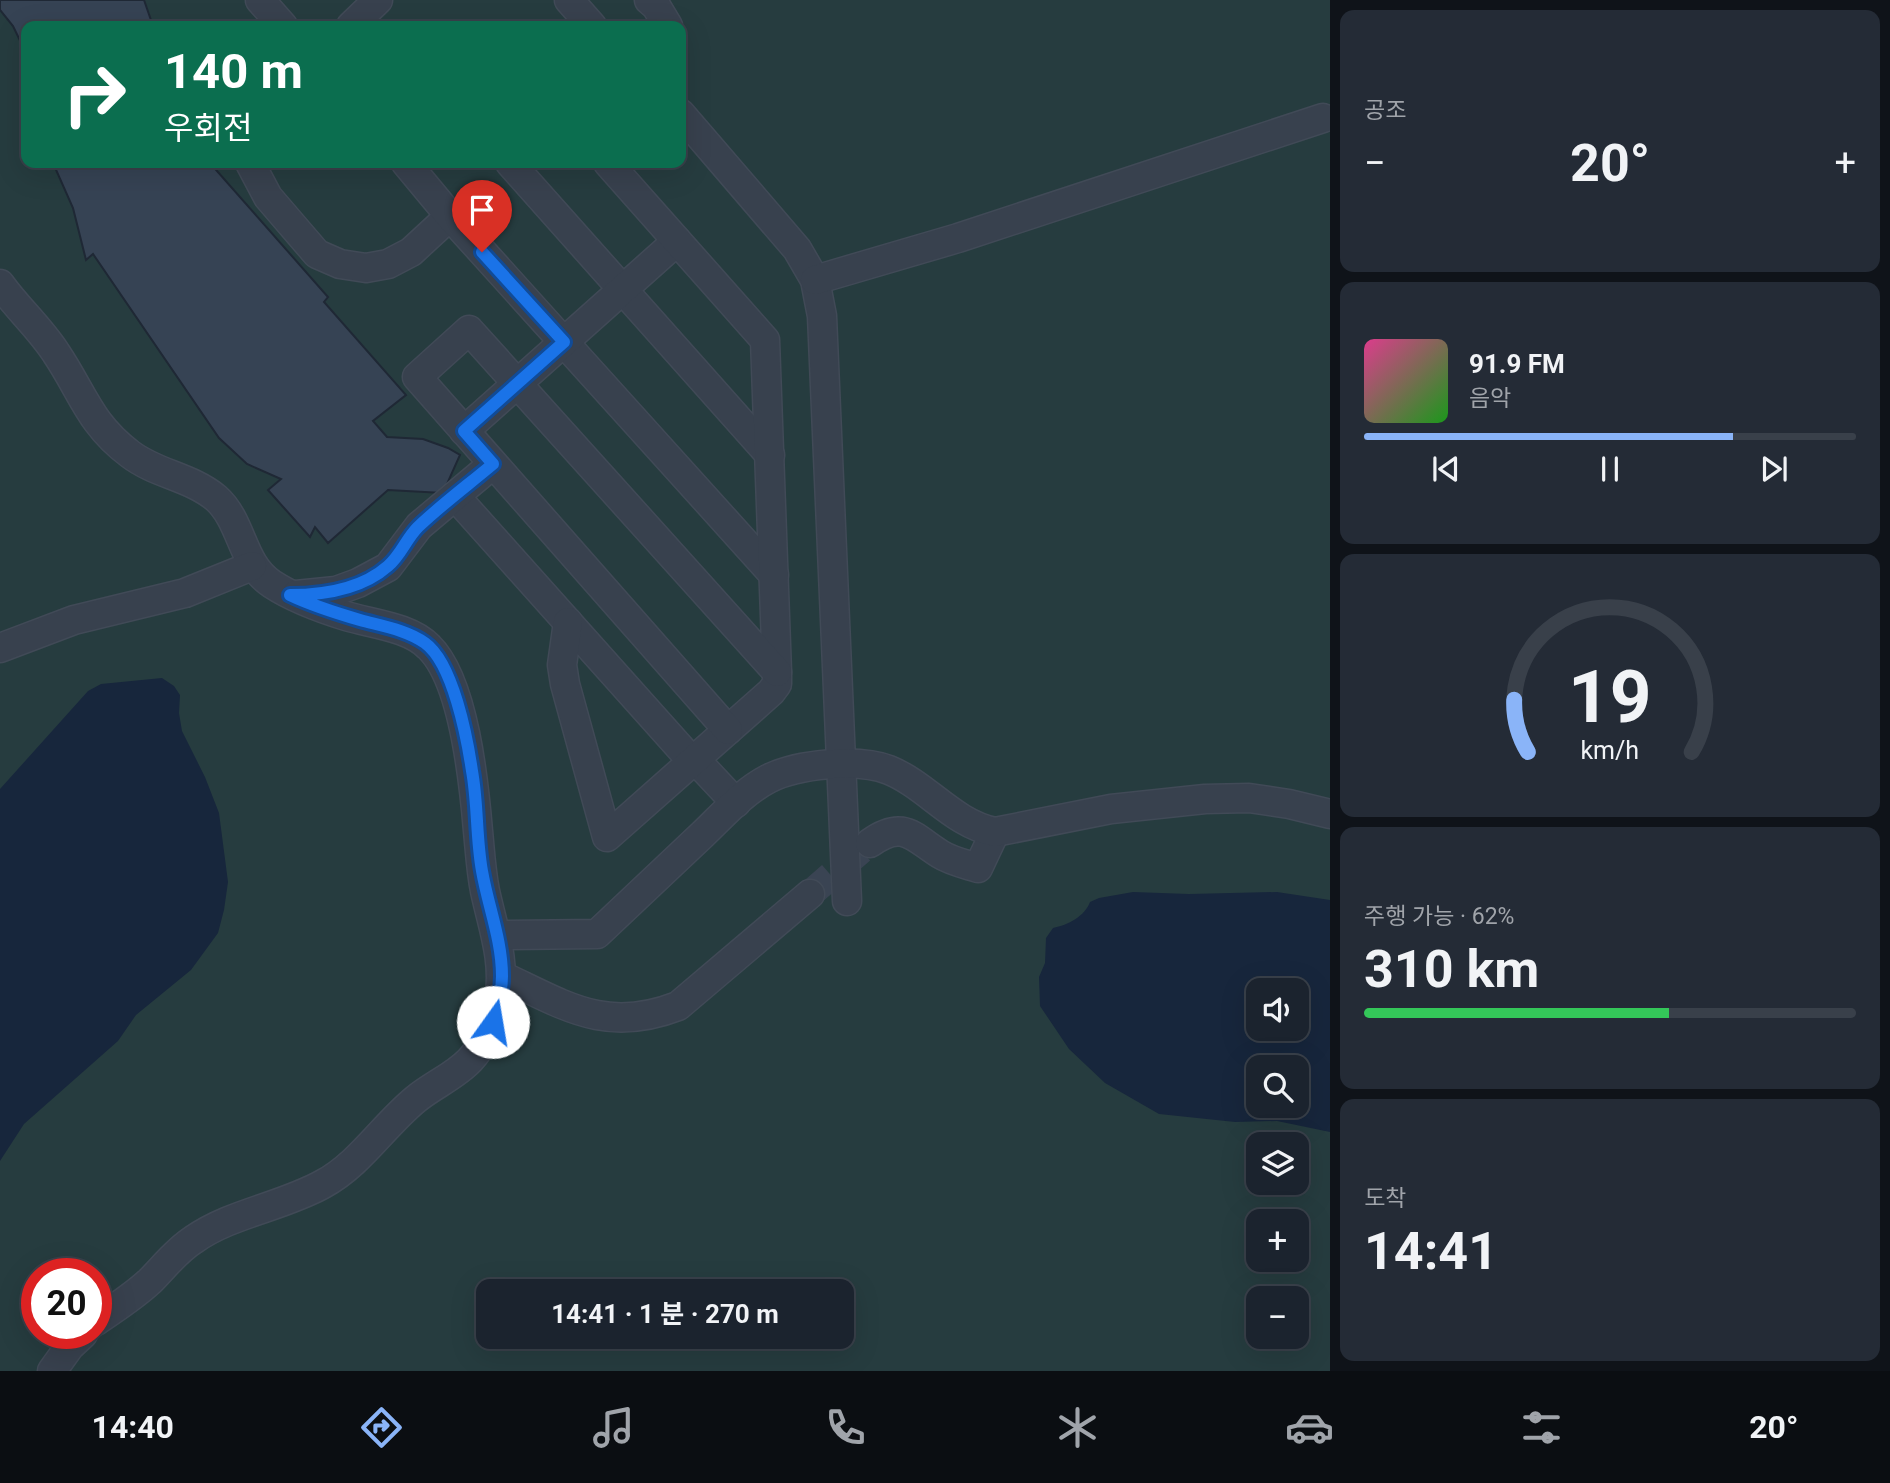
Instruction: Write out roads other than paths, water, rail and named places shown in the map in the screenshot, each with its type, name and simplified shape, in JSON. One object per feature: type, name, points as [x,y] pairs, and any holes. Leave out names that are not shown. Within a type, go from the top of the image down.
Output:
[{"type":"lane","points":[[260,0],[279,21]]},
{"type":"lane","points":[[356,21],[378,0]]},
{"type":"lane","points":[[569,0],[588,21]]},
{"type":"lane","points":[[649,0],[665,21]]},
{"type":"lane","points":[[815,280],[958,238],[1323,118]]},
{"type":"lane","points":[[686,120],[797,249],[815,280],[822,316],[847,901]]},
{"type":"lane","points":[[253,168],[268,197],[317,254],[340,264],[366,268],[388,264],[411,252],[450,216]]},
{"type":"lane","points":[[409,168],[774,575]]},
{"type":"lane","points":[[514,168],[769,455]]},
{"type":"lane","points":[[568,622],[562,665],[565,684],[607,837],[771,692],[777,684],[778,672],[765,341],[612,168]]},
{"type":"lane","points":[[464,431],[677,241]]},
{"type":"lane","points":[[0,284],[54,350],[100,428],[131,455],[161,472],[197,485],[216,498],[239,530],[252,566],[266,581],[290,595],[343,615],[410,634],[427,644],[439,659],[450,680],[472,771],[481,867],[485,892],[498,935],[502,976],[499,1002],[493,1022],[471,1059],[401,1112],[352,1164],[322,1185],[210,1230],[190,1241],[149,1282],[112,1309]]},
{"type":"lane","points":[[728,730],[417,377],[469,330],[778,672]]},
{"type":"lane","points":[[290,595],[336,591],[388,567],[419,526],[493,464]]},
{"type":"lane","points":[[455,496],[736,803]]},
{"type":"lane","points":[[0,648],[74,620],[186,593],[252,566]]},
{"type":"lane","points":[[498,935],[597,934],[752,789],[784,772],[804,768],[866,765],[887,769],[906,779],[962,819],[979,828],[995,832],[1111,809],[1205,799],[1249,798],[1330,814]]},
{"type":"lane","points":[[870,843],[887,832],[910,832],[941,855],[978,868],[995,832]]},
{"type":"lane","points":[[502,976],[580,1012],[601,1018],[655,1015],[678,1006],[810,894]]},
{"type":"lane","points":[[52,1371],[68,1349]]},
{"type":"water","points":[[162,678],[174,686],[180,695],[182,731],[219,813],[228,882],[218,933],[191,970],[136,1015],[118,1041],[24,1124],[0,1161],[0,789],[88,691],[101,684]]},
{"type":"water","points":[[1133,892],[1277,892],[1330,900],[1330,1132],[1277,1121],[1235,1122],[1159,1114],[1105,1083],[1069,1049],[1040,1006],[1039,977],[1045,963],[1046,938],[1053,928],[1064,925],[1084,912],[1090,902]]},
{"type":"tunnel","points":[[810,894],[861,850]]}]
